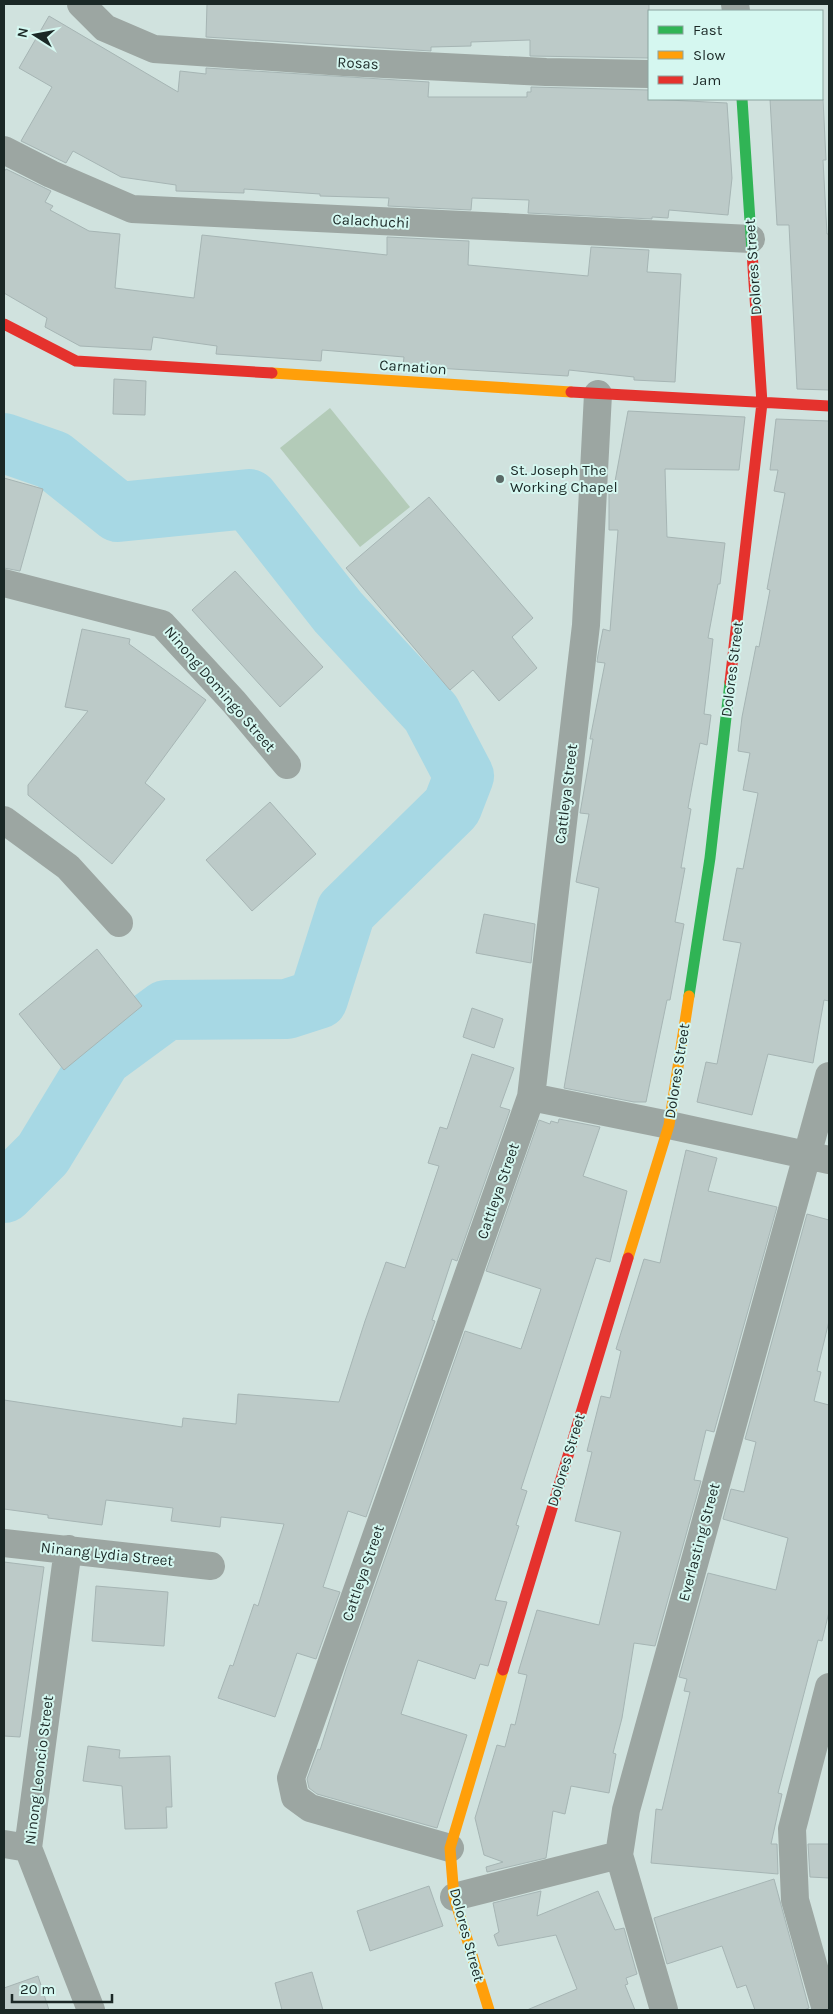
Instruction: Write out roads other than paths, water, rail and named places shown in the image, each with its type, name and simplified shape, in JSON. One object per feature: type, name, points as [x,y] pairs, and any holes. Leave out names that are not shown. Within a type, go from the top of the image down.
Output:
[{"type":"street","name":"Rosas","points":[[81,4],[105,28],[154,49],[344,62],[546,72],[648,74]]},
{"type":"street","name":"Dolores Street","points":[[489,2010],[454,1897],[450,1848],[569,1448],[669,1125],[710,858],[762,403],[742,100]]},
{"type":"street","name":"Calachuchi","points":[[4,150],[50,174],[132,209],[751,239]]},
{"type":"street","name":"Carnation","points":[[4,324],[76,361],[598,394],[829,406]]},
{"type":"street","name":"Cattleya Street","points":[[450,1848],[310,1808],[295,1797],[290,1778],[531,1097],[586,625],[598,394]]},
{"type":"street","name":"Ninong Domingo Street","points":[[4,583],[162,624],[234,702],[287,765]]},
{"type":"street","points":[[4,820],[68,868],[119,923]]},
{"type":"street","name":"Everlasting Street","points":[[664,2010],[619,1855],[626,1810],[818,1158],[829,1076]]},
{"type":"street","points":[[531,1097],[818,1158]]},
{"type":"street","name":"Ninang Lydia Street","points":[[4,1543],[211,1566]]},
{"type":"street","name":"Ninong Leoncio Street","points":[[68,1549],[16,1846],[91,2010]]},
{"type":"street","points":[[826,2010],[795,1900],[792,1829],[829,1687]]},
{"type":"street","points":[[454,1897],[619,1855]]},
{"type":"waterway","points":[[4,443],[53,460],[118,512],[249,499],[338,612],[431,713],[464,776],[452,807],[346,911],[318,999],[287,1009],[166,1010],[102,1057],[43,1154],[4,1193]]},
{"type":"place","name":"St. Joseph The Working Chapel","points":[[500,479]]}]
